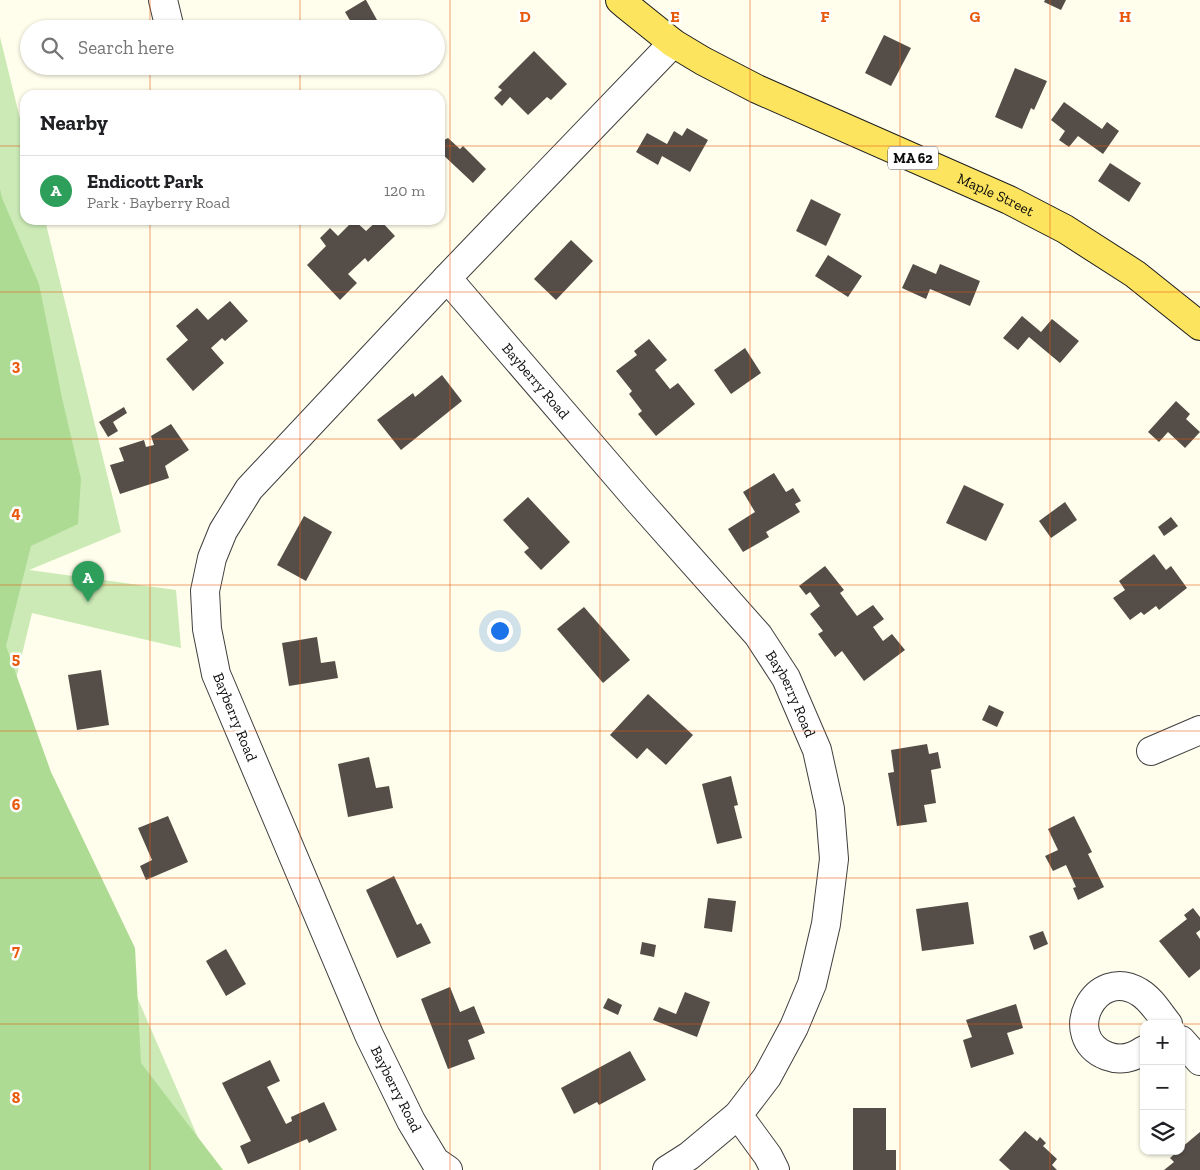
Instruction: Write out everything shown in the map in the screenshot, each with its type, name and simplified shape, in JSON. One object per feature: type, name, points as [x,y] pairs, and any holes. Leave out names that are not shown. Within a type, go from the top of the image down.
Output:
[{"type":"main road","name":"Maple Street","points":[[620,0],[674,43],[703,61],[757,89],[1002,197],[1065,229],[1134,274],[1200,326]]},
{"type":"street","points":[[163,0],[168,20]]},
{"type":"street","name":"Bayberry Road","points":[[448,1170],[436,1161],[411,1121],[369,1035],[216,674],[207,629],[205,591],[212,558],[224,531],[248,489],[447,278],[674,43]]},
{"type":"street","name":"Bayberry Road","points":[[447,278],[638,500],[758,635],[786,678],[817,750],[830,809],[834,858],[826,924],[812,984],[794,1027],[767,1077],[738,1114],[689,1156],[667,1170]]},
{"type":"street","points":[[1151,751],[1200,730]]},
{"type":"street","points":[[1140,1053],[1128,1058],[1113,1058],[1099,1052],[1093,1046],[1085,1032],[1085,1017],[1090,1002],[1102,991],[1118,987],[1132,989],[1145,996],[1165,1020]]},
{"type":"street","points":[[1185,1044],[1200,1061]]},
{"type":"street","points":[[738,1114],[768,1156],[775,1170]]},
{"type":"green space","points":[[0,37],[20,119],[20,225],[46,225],[121,532],[29,570],[176,590],[181,648],[32,613],[10,704],[212,1170],[0,1170]]},
{"type":"green space","points":[[0,189],[2,198],[39,284],[62,398],[81,479],[78,524],[31,546],[6,646],[51,772],[135,948],[141,1063],[223,1170],[0,1170]]},
{"type":"building","points":[[366,0],[377,20],[350,20],[345,12]]},
{"type":"building","points":[[1045,0],[1066,0],[1061,10],[1044,2]]},
{"type":"building","points":[[884,35],[911,48],[891,86],[865,73]]},
{"type":"building","points":[[534,51],[567,84],[551,100],[547,97],[528,115],[510,97],[502,106],[494,98],[502,90],[498,87]]},
{"type":"building","points":[[1015,68],[1047,81],[1034,110],[1031,108],[1022,129],[995,117]]},
{"type":"building","points":[[1064,102],[1102,129],[1107,122],[1119,131],[1103,154],[1078,136],[1069,147],[1059,140],[1065,131],[1051,120]]},
{"type":"building","points":[[687,128],[708,140],[690,172],[662,156],[658,165],[636,152],[647,133],[667,144],[674,131],[682,136]]},
{"type":"building","points":[[448,138],[460,149],[463,146],[486,169],[473,183],[445,157],[445,140]]},
{"type":"building","points":[[1110,163],[1141,183],[1129,202],[1098,181]]},
{"type":"building","points":[[811,199],[841,214],[826,246],[796,231]]},
{"type":"building","points":[[349,225],[359,225],[366,231],[373,225],[385,225],[395,236],[368,262],[365,258],[348,274],[357,283],[340,300],[307,265],[326,246],[320,238],[330,228],[338,236]]},
{"type":"building","points":[[571,240],[593,261],[556,300],[534,279]]},
{"type":"building","points":[[828,255],[862,276],[848,297],[815,276]]},
{"type":"building","points":[[913,264],[936,274],[940,264],[980,281],[970,306],[930,289],[926,299],[902,288]]},
{"type":"building","points":[[230,301],[248,321],[225,341],[222,338],[211,348],[224,363],[193,391],[166,359],[188,340],[176,326],[197,308],[208,320]]},
{"type":"building","points":[[1022,316],[1041,332],[1052,319],[1079,341],[1060,363],[1029,337],[1018,350],[1003,338]]},
{"type":"building","points":[[649,339],[667,360],[655,370],[670,389],[678,383],[695,404],[656,436],[638,414],[642,411],[629,394],[632,391],[616,371],[637,355],[634,351]]},
{"type":"building","points":[[745,348],[761,373],[731,394],[714,370]]},
{"type":"building","points":[[442,375],[462,401],[401,450],[377,420],[413,393],[415,397]]},
{"type":"building","points":[[1176,401],[1190,414],[1186,419],[1200,432],[1185,448],[1168,432],[1159,442],[1148,432]]},
{"type":"building","points":[[124,407],[127,413],[113,422],[118,431],[108,437],[99,422]]},
{"type":"building","points":[[171,424],[189,450],[165,466],[169,478],[120,494],[110,465],[124,461],[119,448],[144,440],[146,447],[154,445],[151,436]]},
{"type":"building","points":[[774,473],[786,492],[793,488],[801,501],[795,504],[800,512],[766,532],[769,537],[743,552],[728,529],[755,512],[743,492]]},
{"type":"building","points":[[964,485],[1004,504],[986,541],[946,523]]},
{"type":"building","points":[[528,497],[570,542],[541,570],[524,552],[529,548],[503,520]]},
{"type":"building","points":[[1065,502],[1077,520],[1051,538],[1039,521]]},
{"type":"building","points":[[304,516],[332,532],[306,581],[277,565]]},
{"type":"building","points":[[1171,517],[1178,526],[1164,536],[1158,527]]},
{"type":"building","points":[[1154,554],[1166,570],[1171,566],[1187,588],[1159,610],[1156,606],[1144,615],[1141,612],[1130,620],[1113,598],[1125,590],[1119,581]]},
{"type":"building","points":[[825,566],[844,590],[840,593],[857,616],[873,605],[884,619],[873,627],[883,641],[892,634],[905,650],[864,681],[842,651],[835,657],[818,634],[823,631],[810,614],[820,606],[810,592],[806,595],[799,586]]},
{"type":"building","points":[[584,607],[630,660],[603,683],[557,629]]},
{"type":"building","points":[[317,637],[321,663],[335,661],[338,678],[289,686],[282,643]]},
{"type":"building","points":[[101,670],[109,725],[77,730],[68,675]]},
{"type":"building","points":[[648,694],[693,735],[666,765],[647,748],[637,759],[610,735]]},
{"type":"building","points":[[989,705],[1004,712],[997,727],[982,720]]},
{"type":"building","points":[[927,744],[929,754],[938,752],[941,768],[931,770],[936,803],[924,805],[927,822],[897,826],[888,773],[894,772],[891,750]]},
{"type":"building","points":[[369,757],[376,788],[389,786],[393,808],[348,817],[338,764]]},
{"type":"building","points":[[731,776],[738,805],[734,806],[742,838],[717,844],[702,784]]},
{"type":"building","points":[[168,816],[188,862],[146,880],[140,866],[152,860],[138,828]]},
{"type":"building","points":[[1074,816],[1092,852],[1088,854],[1104,887],[1078,900],[1073,888],[1076,887],[1066,865],[1053,871],[1045,856],[1058,850],[1048,829]]},
{"type":"building","points":[[394,876],[417,925],[421,923],[431,943],[397,958],[366,890]]},
{"type":"building","points":[[708,898],[736,901],[732,932],[704,928]]},
{"type":"building","points":[[968,902],[974,944],[922,951],[916,909]]},
{"type":"building","points":[[1193,908],[1200,917],[1200,930],[1196,933],[1200,939],[1200,969],[1189,978],[1159,941],[1187,919],[1184,915]]},
{"type":"building","points":[[1043,931],[1048,944],[1034,950],[1029,936]]},
{"type":"building","points":[[642,942],[656,945],[654,957],[640,954]]},
{"type":"building","points":[[226,949],[246,984],[226,996],[206,961]]},
{"type":"building","points":[[450,987],[460,1012],[474,1006],[485,1033],[468,1040],[475,1059],[448,1069],[421,999]]},
{"type":"building","points":[[685,992],[710,1002],[697,1037],[653,1020],[659,1007],[676,1014]]},
{"type":"building","points":[[608,998],[622,1005],[618,1015],[603,1008]]},
{"type":"building","points":[[1016,1004],[1023,1028],[1007,1033],[1014,1054],[971,1068],[963,1040],[972,1037],[966,1020]]},
{"type":"building","points":[[630,1051],[646,1080],[599,1105],[597,1102],[574,1114],[561,1088]]},
{"type":"building","points":[[270,1060],[280,1081],[267,1087],[286,1124],[292,1121],[291,1117],[324,1102],[337,1130],[309,1143],[307,1139],[248,1164],[240,1146],[251,1141],[222,1083]]},
{"type":"building","points":[[853,1108],[886,1108],[886,1150],[896,1150],[896,1170],[853,1170]]},
{"type":"building","points":[[1025,1131],[1037,1141],[1040,1137],[1046,1143],[1043,1146],[1057,1159],[1052,1165],[1057,1170],[1010,1170],[999,1160]]},
{"type":"building","points":[[1200,1132],[1200,1170],[1164,1170],[1174,1162],[1170,1158],[1173,1155],[1185,1155],[1185,1145]]},
{"type":"place","name":"Endicott Park","points":[[88,602]]}]
